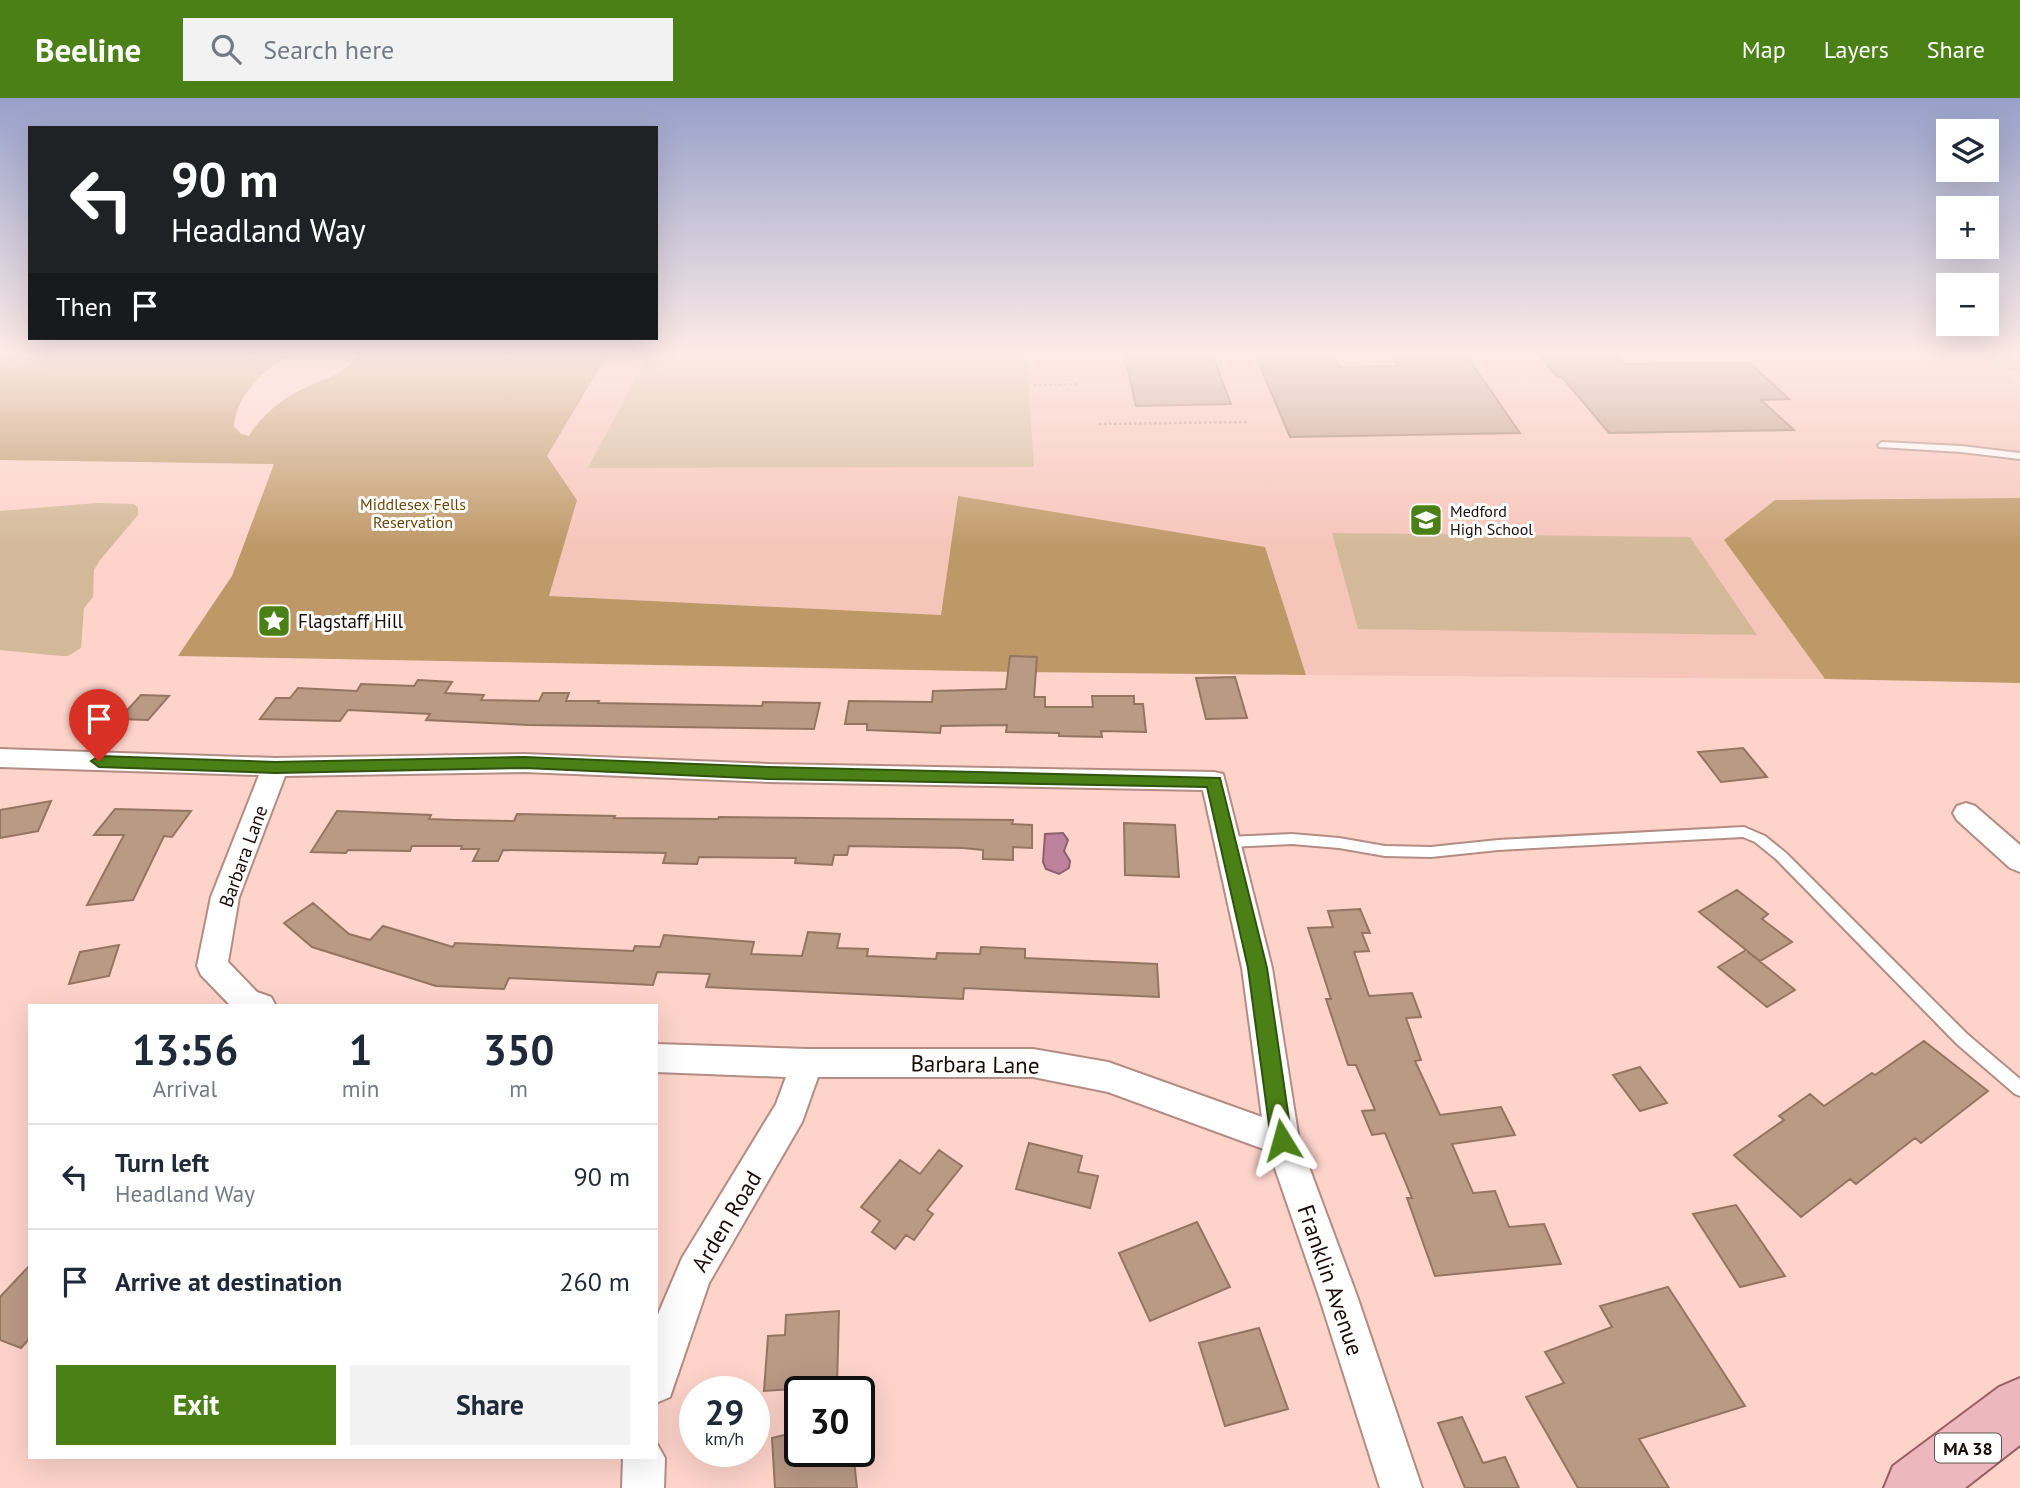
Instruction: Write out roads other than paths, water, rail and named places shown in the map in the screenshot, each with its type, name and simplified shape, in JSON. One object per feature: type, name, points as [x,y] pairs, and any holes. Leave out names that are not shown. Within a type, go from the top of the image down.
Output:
[{"type":"main road","name":"MA 38","points":[[1915,1488],[2020,1408]]},
{"type":"street","points":[[0,758],[275,767],[524,763],[769,773],[1214,782]]},
{"type":"street","name":"Barbara Lane","points":[[254,1004],[247,1002],[212,967],[225,897],[275,767]]},
{"type":"street","name":"Franklin Avenue","points":[[1214,782],[1257,968],[1282,1140],[1338,1296],[1401,1488]]},
{"type":"street","points":[[1966,813],[2020,861]]},
{"type":"street","name":"Barbara Lane","points":[[658,1058],[807,1063],[998,1061],[1073,1069],[1108,1077],[1282,1140]]},
{"type":"street","name":"Arden Road","points":[[658,1376],[675,1320],[695,1271],[790,1111],[807,1063]]},
{"type":"street","points":[[643,1488],[644,1459]]},
{"type":"lane","points":[[1882,445],[1961,449],[2020,456]]},
{"type":"lane","points":[[1228,842],[1292,839],[1339,843],[1385,852],[1431,852],[1498,845],[1744,832],[1760,839],[1781,856],[1962,1039],[2020,1089]]},
{"type":"place","name":"Medford High School","points":[[1426,520]]},
{"type":"place","name":"Flagstaff Hill","points":[[274,621]]},
{"type":"park label","name":"Middlesex Fells Reservation","points":[[413,513]]}]
